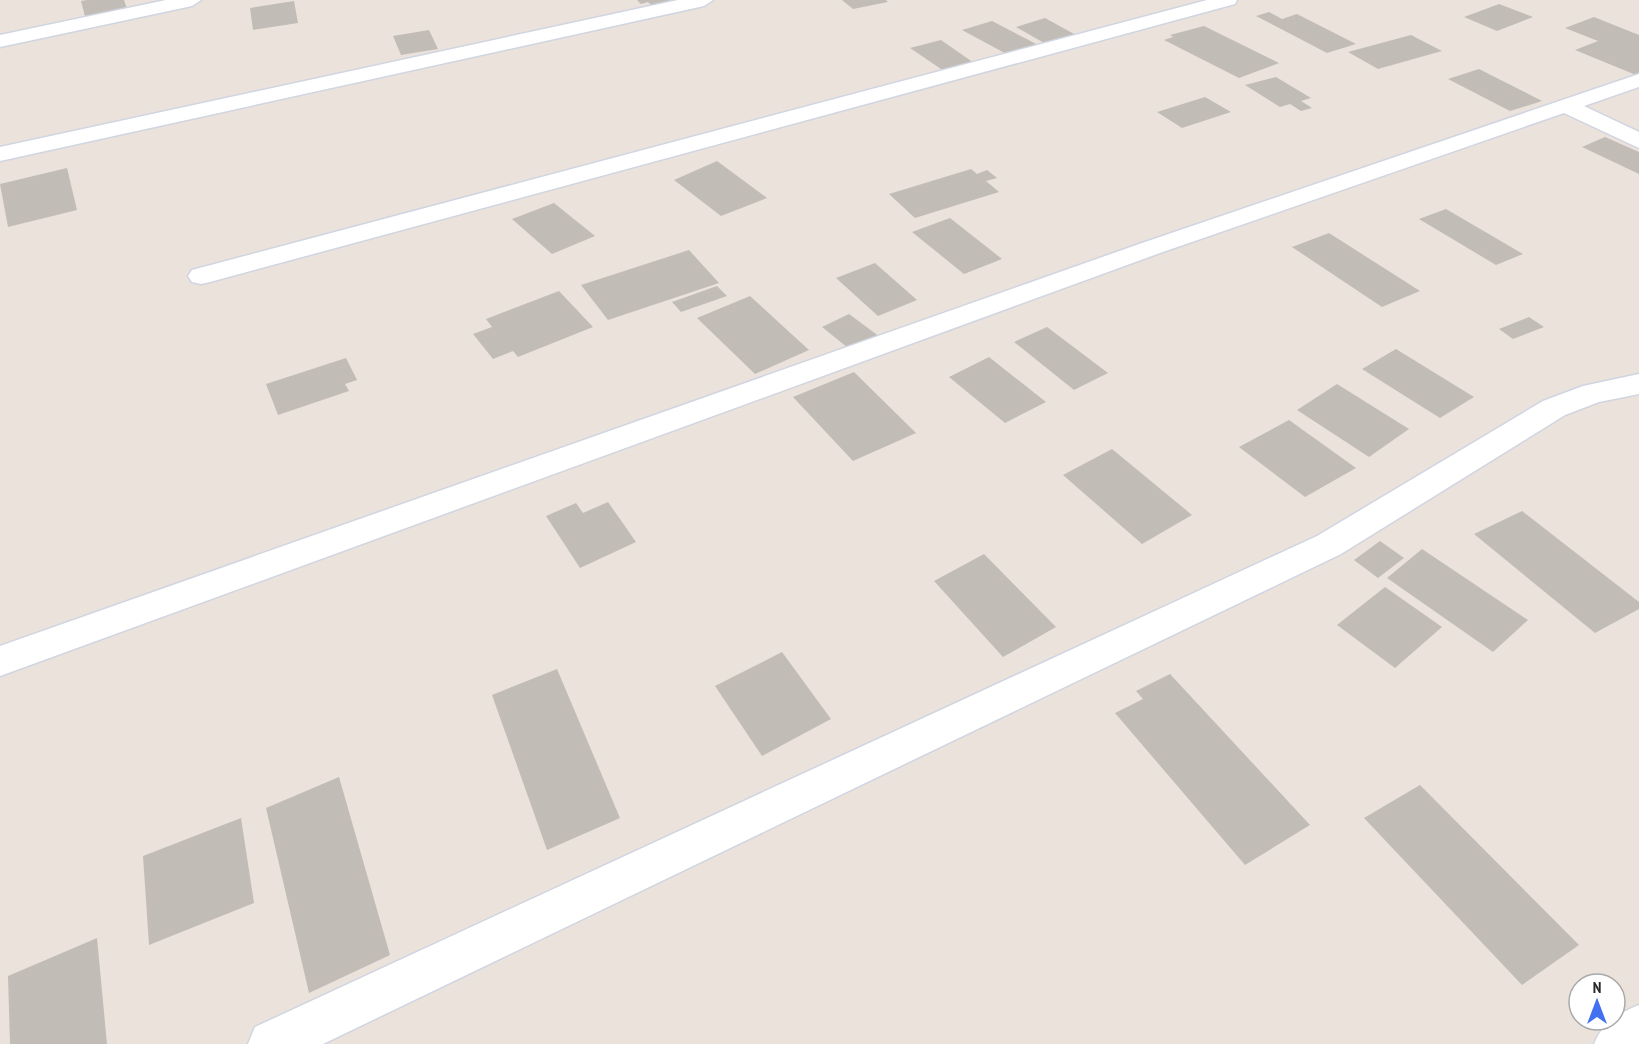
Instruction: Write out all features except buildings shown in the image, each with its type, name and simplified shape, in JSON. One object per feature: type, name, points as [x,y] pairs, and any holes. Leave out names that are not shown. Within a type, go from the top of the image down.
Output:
[{"type":"street","points":[[0,41],[192,0]]},
{"type":"street","points":[[0,154],[704,0]]},
{"type":"street","points":[[201,276],[1228,0]]},
{"type":"street","points":[[0,661],[1151,248],[1639,80]]},
{"type":"street","points":[[1564,105],[1639,141]]},
{"type":"street","points":[[272,1044],[1329,545],[1554,408],[1593,393],[1639,384]]},
{"type":"street","points":[[1618,1044],[1639,1028]]}]
